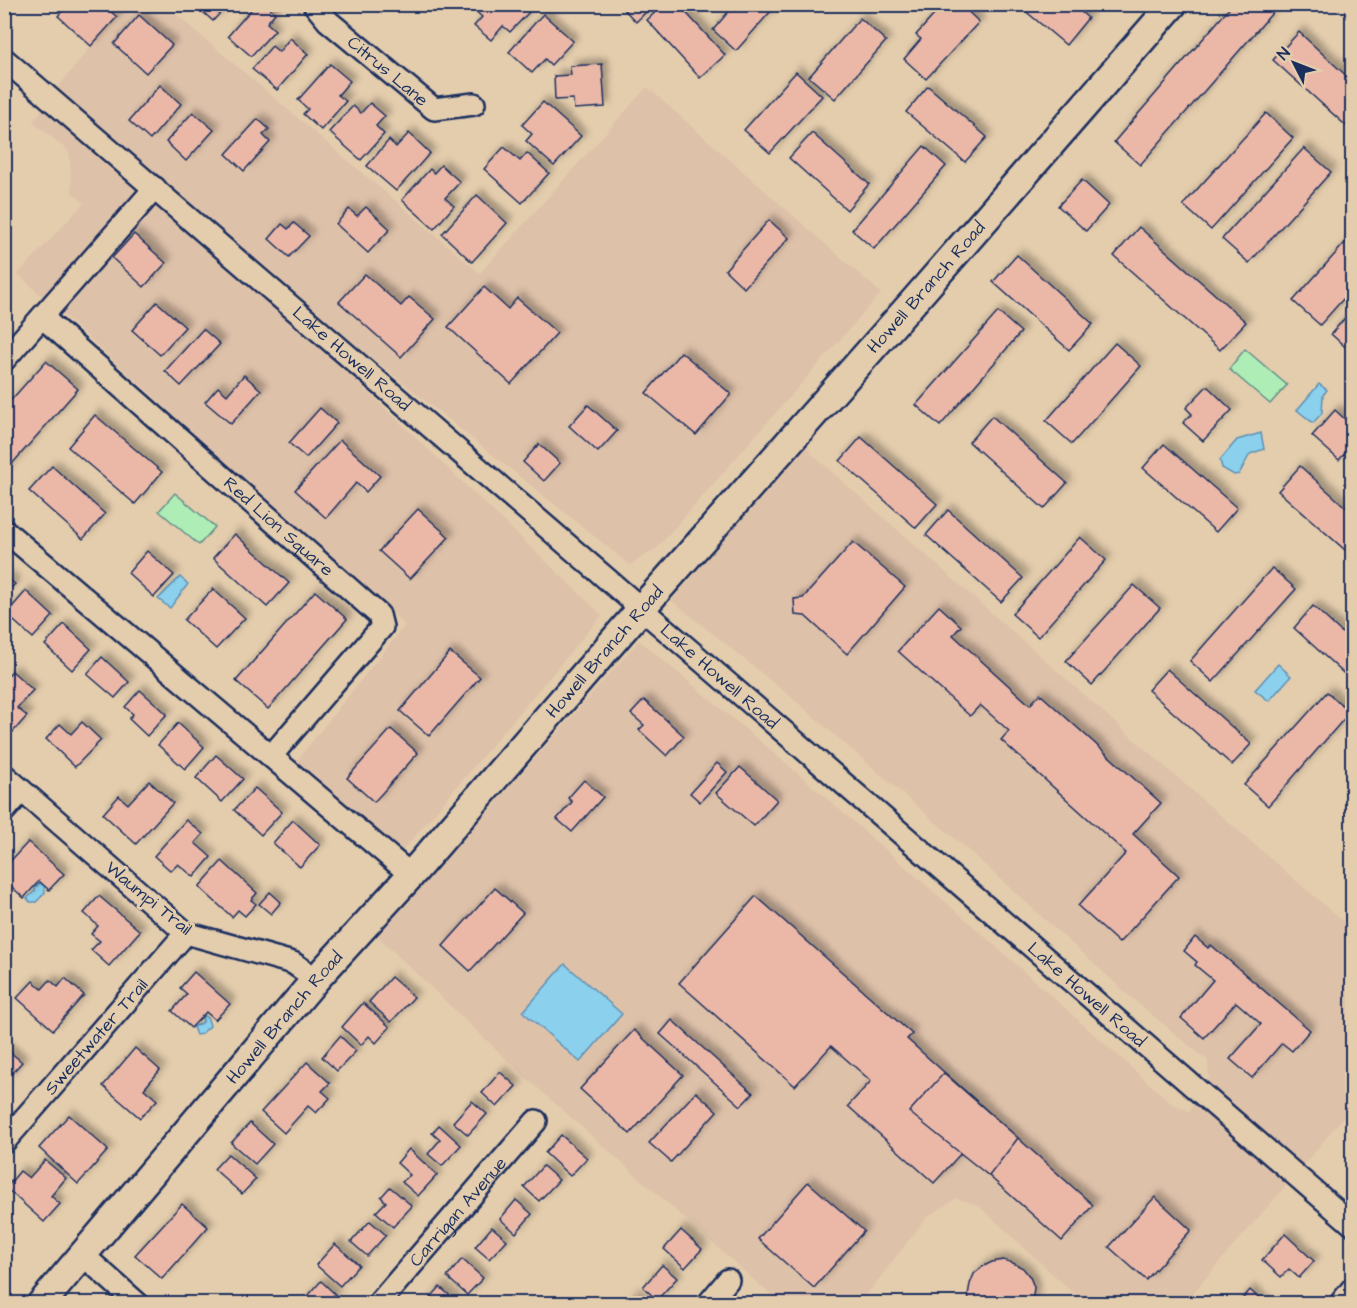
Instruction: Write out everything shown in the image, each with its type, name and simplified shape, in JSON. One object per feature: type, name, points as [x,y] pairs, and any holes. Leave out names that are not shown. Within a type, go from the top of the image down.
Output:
[{"type":"main road","name":"Howell Branch Road","points":[[41,1304],[316,979],[411,875],[640,609],[1173,4]]},
{"type":"street","name":"Citrus Lane","points":[[314,4],[328,21],[434,109],[474,104]]},
{"type":"street","name":"Lake Howell Road","points":[[4,59],[1353,1224]]},
{"type":"street","points":[[4,360],[155,188]]},
{"type":"street","name":"Red Lion Square","points":[[42,317],[380,615],[382,627],[272,755]]},
{"type":"street","points":[[4,530],[411,875]]},
{"type":"street","name":"Waumpi Trail","points":[[4,775],[186,933],[293,963],[316,979]]},
{"type":"street","points":[[4,811],[22,791]]},
{"type":"street","name":"Sweetwater Trail","points":[[4,1142],[186,933]]},
{"type":"street","name":"Carrigan Avenue","points":[[378,1304],[536,1121]]},
{"type":"street","points":[[83,1255],[138,1304]]},
{"type":"street","points":[[708,1304],[728,1280]]},
{"type":"street","points":[[1340,1304],[1353,1289]]},
{"type":"shaded area","points":[[125,5],[165,5],[480,273],[647,87],[881,293],[657,548],[630,565],[317,314],[315,316],[54,92]]},
{"type":"shaded area","points":[[46,104],[144,188],[46,300],[18,274],[84,203],[72,192],[69,151],[33,122]]},
{"type":"shaded area","points":[[156,199],[303,330],[602,615],[399,855],[294,764],[405,625],[59,311]]},
{"type":"shaded area","points":[[807,446],[814,456],[1352,929],[1352,1107],[1300,1169],[1205,1086],[1209,1079],[1208,1061],[1134,1000],[978,859],[791,697],[671,600]]},
{"type":"shaded area","points":[[639,640],[793,769],[1171,1103],[1189,1111],[1197,1098],[1291,1180],[1184,1303],[1084,1303],[979,1206],[957,1198],[927,1217],[872,1288],[857,1303],[780,1303],[523,1075],[379,938],[379,935]]},
{"type":"green space","points":[[1245,349],[1287,385],[1270,404],[1229,369]]},
{"type":"green space","points":[[175,493],[215,527],[199,545],[159,511]]},
{"type":"water","points":[[1319,384],[1327,390],[1323,395],[1322,413],[1313,423],[1297,410]]},
{"type":"water","points":[[1261,433],[1264,449],[1250,454],[1239,474],[1234,475],[1222,468],[1220,460],[1237,440]]},
{"type":"water","points":[[180,577],[188,584],[170,608],[158,599]]},
{"type":"water","points":[[1278,664],[1291,676],[1269,701],[1255,690]]},
{"type":"water","points":[[40,883],[44,886],[45,893],[36,902],[30,902],[27,898]]},
{"type":"water","points":[[565,964],[622,1014],[580,1062],[523,1012]]},
{"type":"water","points":[[204,1015],[210,1026],[201,1034],[196,1035],[193,1027],[203,1022]]},
{"type":"building","points":[[68,4],[102,4],[117,17],[91,46],[58,16]]},
{"type":"building","points":[[194,4],[228,4],[213,21]]},
{"type":"building","points":[[256,4],[266,4],[275,13],[267,23],[275,30],[251,56],[228,36]]},
{"type":"building","points":[[478,4],[527,4],[532,9],[510,32],[503,26],[491,40],[474,26],[482,17],[473,9]]},
{"type":"building","points":[[619,4],[654,4],[636,22]]},
{"type":"building","points":[[664,4],[678,4],[725,55],[700,78],[647,20]]},
{"type":"building","points":[[735,4],[777,4],[736,51],[713,30]]},
{"type":"building","points":[[944,4],[960,4],[979,22],[926,79],[904,59],[921,39],[916,35]]},
{"type":"building","points":[[1017,4],[1072,4],[1088,18],[1066,45]]},
{"type":"building","points":[[1233,4],[1264,4],[1273,12],[1140,165],[1114,142]]},
{"type":"building","points":[[1342,4],[1352,4],[1352,14]]},
{"type":"building","points":[[543,14],[573,41],[551,65],[545,59],[532,73],[509,52]]},
{"type":"building","points":[[139,15],[172,45],[146,73],[114,44]]},
{"type":"building","points":[[860,18],[886,41],[835,99],[809,77]]},
{"type":"building","points":[[1299,32],[1352,81],[1352,131],[1273,60]]},
{"type":"building","points":[[290,38],[308,54],[277,90],[252,69],[272,46],[279,52]]},
{"type":"building","points":[[330,64],[350,81],[338,95],[346,101],[321,130],[303,114],[308,109],[298,100]]},
{"type":"building","points":[[602,64],[605,107],[574,109],[573,99],[555,100],[554,76],[571,75],[570,66]]},
{"type":"building","points":[[796,72],[822,96],[770,153],[744,130]]},
{"type":"building","points":[[160,85],[181,104],[150,140],[129,121]]},
{"type":"building","points":[[928,86],[987,137],[965,162],[906,112]]},
{"type":"building","points":[[543,102],[581,136],[554,166],[526,141],[532,134],[522,125]]},
{"type":"building","points":[[370,103],[385,116],[376,126],[384,134],[361,160],[329,132],[353,106],[361,113]]},
{"type":"building","points":[[193,112],[214,130],[186,161],[166,142]]},
{"type":"building","points":[[1266,113],[1293,138],[1211,230],[1183,205]]},
{"type":"building","points":[[258,119],[269,129],[263,135],[270,142],[244,171],[226,154]]},
{"type":"building","points":[[409,133],[430,153],[396,191],[367,166],[389,140],[396,147]]},
{"type":"building","points":[[812,133],[869,184],[847,210],[789,158]]},
{"type":"building","points":[[924,146],[946,166],[874,249],[852,230]]},
{"type":"building","points":[[504,147],[520,161],[527,153],[549,173],[522,203],[484,169]]},
{"type":"building","points":[[1304,148],[1331,172],[1249,263],[1222,239]]},
{"type":"building","points":[[441,165],[460,182],[445,198],[454,206],[434,229],[402,200],[430,169],[434,173]]},
{"type":"building","points":[[1082,180],[1109,205],[1086,231],[1058,206]]},
{"type":"building","points":[[477,195],[507,223],[472,262],[442,234]]},
{"type":"building","points":[[366,207],[390,229],[368,253],[336,224],[349,209],[357,216]]},
{"type":"building","points":[[769,220],[789,238],[744,288],[725,270]]},
{"type":"building","points":[[294,223],[309,236],[289,257],[269,239],[282,224],[288,229]]},
{"type":"building","points":[[1139,227],[1246,322],[1220,350],[1114,256]]},
{"type":"building","points":[[134,234],[166,263],[144,287],[112,258]]},
{"type":"building","points":[[1352,235],[1352,289],[1320,325],[1293,301]]},
{"type":"building","points":[[1017,255],[1093,324],[1069,350],[993,282]]},
{"type":"building","points":[[365,274],[401,306],[409,297],[435,319],[401,357],[339,302]]},
{"type":"building","points":[[484,287],[508,309],[517,298],[557,333],[511,384],[448,327]]},
{"type":"building","points":[[157,302],[185,327],[160,355],[132,330]]},
{"type":"building","points":[[1352,310],[1352,353],[1331,334]]},
{"type":"building","points":[[998,312],[1021,332],[940,426],[916,405]]},
{"type":"building","points":[[203,329],[220,344],[181,386],[165,371]]},
{"type":"building","points":[[1115,343],[1141,366],[1072,444],[1046,421]]},
{"type":"building","points":[[681,352],[731,394],[696,435],[646,393]]},
{"type":"building","points":[[46,361],[78,389],[4,473],[4,408]]},
{"type":"building","points":[[244,375],[261,390],[231,424],[205,402],[218,387],[227,395]]},
{"type":"building","points":[[1207,386],[1232,410],[1203,441],[1183,423],[1192,414],[1186,408]]},
{"type":"building","points":[[588,405],[617,431],[598,452],[569,426]]},
{"type":"building","points":[[320,408],[337,423],[306,458],[289,443]]},
{"type":"building","points":[[1335,410],[1352,426],[1352,445],[1339,460],[1312,436]]},
{"type":"building","points":[[95,415],[162,472],[135,504],[68,447]]},
{"type":"building","points":[[992,416],[1067,483],[1044,509],[969,442]]},
{"type":"building","points":[[861,437],[937,504],[916,528],[840,461]]},
{"type":"building","points":[[340,440],[380,476],[366,492],[356,483],[326,518],[295,490]]},
{"type":"building","points":[[539,444],[560,463],[544,481],[523,462]]},
{"type":"building","points":[[1164,444],[1237,508],[1216,532],[1143,468]]},
{"type":"building","points":[[52,466],[105,514],[83,539],[29,491]]},
{"type":"building","points":[[1300,466],[1352,513],[1352,556],[1278,491]]},
{"type":"building","points":[[418,509],[449,537],[410,579],[379,551]]},
{"type":"building","points":[[948,510],[1023,578],[1001,602],[926,535]]},
{"type":"building","points":[[235,534],[289,583],[267,607],[213,558]]},
{"type":"building","points":[[1080,537],[1106,560],[1038,637],[1012,614]]},
{"type":"building","points":[[853,542],[905,587],[847,654],[805,616],[795,615],[794,599],[803,598]]},
{"type":"building","points":[[147,551],[174,575],[154,597],[128,573]]},
{"type":"building","points":[[1272,568],[1296,589],[1213,682],[1190,661]]},
{"type":"building","points":[[4,575],[15,584],[4,595]]},
{"type":"building","points":[[1134,585],[1160,608],[1092,685],[1066,661]]},
{"type":"building","points":[[213,589],[245,618],[216,649],[184,620]]},
{"type":"building","points":[[26,591],[53,616],[33,638],[6,614]]},
{"type":"building","points":[[315,591],[347,619],[268,709],[236,681]]},
{"type":"building","points":[[939,606],[961,626],[953,635],[1030,705],[1040,694],[1161,803],[1133,834],[1179,876],[1119,943],[1078,906],[1126,853],[1001,740],[1009,731],[980,705],[970,716],[898,651]]},
{"type":"building","points":[[1313,606],[1352,642],[1352,681],[1294,628]]},
{"type":"building","points":[[64,624],[91,649],[72,670],[45,645]]},
{"type":"building","points":[[450,652],[480,677],[429,736],[400,711]]},
{"type":"building","points":[[102,657],[129,682],[115,698],[87,674]]},
{"type":"building","points":[[1167,669],[1251,744],[1232,765],[1148,690]]},
{"type":"building","points":[[12,671],[33,690],[17,708],[27,716],[12,733],[4,726],[4,680]]},
{"type":"building","points":[[140,690],[167,714],[147,736],[129,719],[133,714],[125,707]]},
{"type":"building","points":[[1327,692],[1350,712],[1268,806],[1244,785]]},
{"type":"building","points":[[644,700],[684,736],[667,756],[639,730],[644,725],[631,714]]},
{"type":"building","points":[[82,722],[101,740],[75,767],[46,739],[60,724],[71,734]]},
{"type":"building","points":[[178,723],[204,747],[185,769],[158,745]]},
{"type":"building","points":[[391,729],[418,753],[374,802],[347,778]]},
{"type":"building","points":[[216,755],[243,779],[222,802],[196,778]]},
{"type":"building","points":[[717,763],[727,772],[700,802],[690,793]]},
{"type":"building","points":[[740,767],[777,800],[754,826],[716,793]]},
{"type":"building","points":[[584,780],[603,797],[572,832],[557,819],[572,802],[568,798]]},
{"type":"building","points":[[149,781],[173,803],[136,844],[103,814],[119,796],[128,804]]},
{"type":"building","points":[[255,788],[282,812],[261,835],[234,810]]},
{"type":"building","points":[[186,820],[203,834],[195,843],[211,857],[194,877],[178,864],[171,871],[154,856]]},
{"type":"building","points":[[293,820],[320,845],[300,867],[273,843]]},
{"type":"building","points":[[28,842],[64,874],[49,890],[39,881],[24,898],[4,880],[4,868]]},
{"type":"building","points":[[222,861],[257,893],[251,900],[256,904],[245,916],[238,910],[232,917],[199,887]]},
{"type":"building","points":[[495,888],[523,913],[470,971],[443,946]]},
{"type":"building","points":[[270,892],[281,902],[271,914],[259,904]]},
{"type":"building","points":[[99,896],[140,931],[109,966],[91,950],[100,941],[91,934],[98,926],[84,913]]},
{"type":"building","points":[[756,896],[912,1034],[907,1039],[1093,1205],[1062,1241],[962,1152],[934,1183],[848,1106],[871,1081],[831,1046],[795,1086],[679,983]]},
{"type":"building","points":[[1195,937],[1208,948],[1211,945],[1310,1030],[1292,1051],[1282,1043],[1252,1078],[1230,1059],[1261,1024],[1236,1002],[1204,1038],[1181,1018],[1213,980],[1195,965],[1197,962],[1184,951]]},
{"type":"building","points":[[194,972],[230,1004],[215,1020],[206,1012],[191,1028],[172,1011],[187,994],[180,988]]},
{"type":"building","points":[[391,977],[414,997],[391,1022],[369,1002]]},
{"type":"building","points":[[65,978],[84,995],[53,1030],[17,998],[33,981],[42,989],[50,980],[58,987]]},
{"type":"building","points":[[363,1003],[390,1027],[376,1043],[369,1036],[361,1045],[342,1027]]},
{"type":"building","points":[[672,1020],[753,1093],[741,1106],[660,1034]]},
{"type":"building","points":[[634,1030],[683,1075],[630,1134],[580,1089]]},
{"type":"building","points":[[340,1036],[356,1051],[337,1071],[322,1057]]},
{"type":"building","points":[[4,1047],[22,1062],[4,1082]]},
{"type":"building","points":[[135,1048],[160,1070],[144,1089],[157,1100],[140,1118],[103,1086]]},
{"type":"building","points":[[307,1062],[330,1083],[322,1091],[330,1098],[316,1113],[308,1106],[284,1133],[261,1112]]},
{"type":"building","points":[[500,1072],[516,1086],[497,1107],[482,1093]]},
{"type":"building","points":[[944,1073],[1018,1138],[989,1176],[909,1112]]},
{"type":"building","points":[[696,1092],[717,1111],[671,1162],[649,1143]]},
{"type":"building","points":[[472,1101],[487,1114],[468,1135],[453,1122]]},
{"type":"building","points":[[69,1115],[108,1150],[78,1184],[39,1148]]},
{"type":"building","points":[[250,1123],[273,1144],[255,1164],[231,1143]]},
{"type":"building","points":[[439,1125],[461,1145],[442,1166],[428,1154],[440,1140],[432,1133]]},
{"type":"building","points":[[561,1135],[587,1158],[570,1176],[545,1153]]},
{"type":"building","points":[[409,1149],[437,1175],[418,1196],[402,1182],[410,1175],[397,1163]]},
{"type":"building","points":[[228,1154],[256,1179],[242,1194],[214,1169]]},
{"type":"building","points":[[45,1160],[66,1178],[51,1196],[60,1204],[44,1222],[6,1188],[20,1171],[29,1178]]},
{"type":"building","points":[[543,1166],[559,1180],[539,1201],[524,1187]]},
{"type":"building","points":[[808,1182],[864,1231],[814,1288],[758,1239]]},
{"type":"building","points":[[390,1187],[412,1206],[393,1227],[376,1212],[386,1202],[381,1197]]},
{"type":"building","points":[[1155,1197],[1191,1230],[1146,1280],[1109,1247]]},
{"type":"building","points":[[516,1200],[532,1214],[516,1233],[500,1219]]},
{"type":"building","points":[[182,1204],[208,1227],[162,1279],[135,1255]]},
{"type":"building","points":[[370,1221],[386,1235],[367,1256],[351,1242]]},
{"type":"building","points":[[492,1227],[507,1240],[489,1259],[475,1247]]},
{"type":"building","points":[[681,1230],[702,1249],[685,1268],[664,1249]]},
{"type":"building","points":[[1285,1234],[1314,1261],[1299,1278],[1289,1269],[1281,1277],[1262,1260]]},
{"type":"building","points":[[335,1244],[359,1265],[340,1286],[316,1265]]},
{"type":"building","points":[[462,1259],[483,1278],[467,1295],[447,1277]]},
{"type":"building","points":[[1003,1260],[1023,1268],[1030,1277],[1034,1287],[1032,1304],[970,1304],[968,1295],[974,1274],[992,1262]]},
{"type":"building","points":[[662,1265],[677,1278],[657,1300],[643,1287]]},
{"type":"building","points":[[321,1281],[335,1294],[327,1304],[301,1304]]},
{"type":"building","points":[[440,1287],[455,1300],[453,1304],[425,1304]]},
{"type":"building","points":[[1250,1290],[1265,1304],[1238,1304]]},
{"type":"building","points":[[634,1294],[645,1304],[626,1304]]}]
